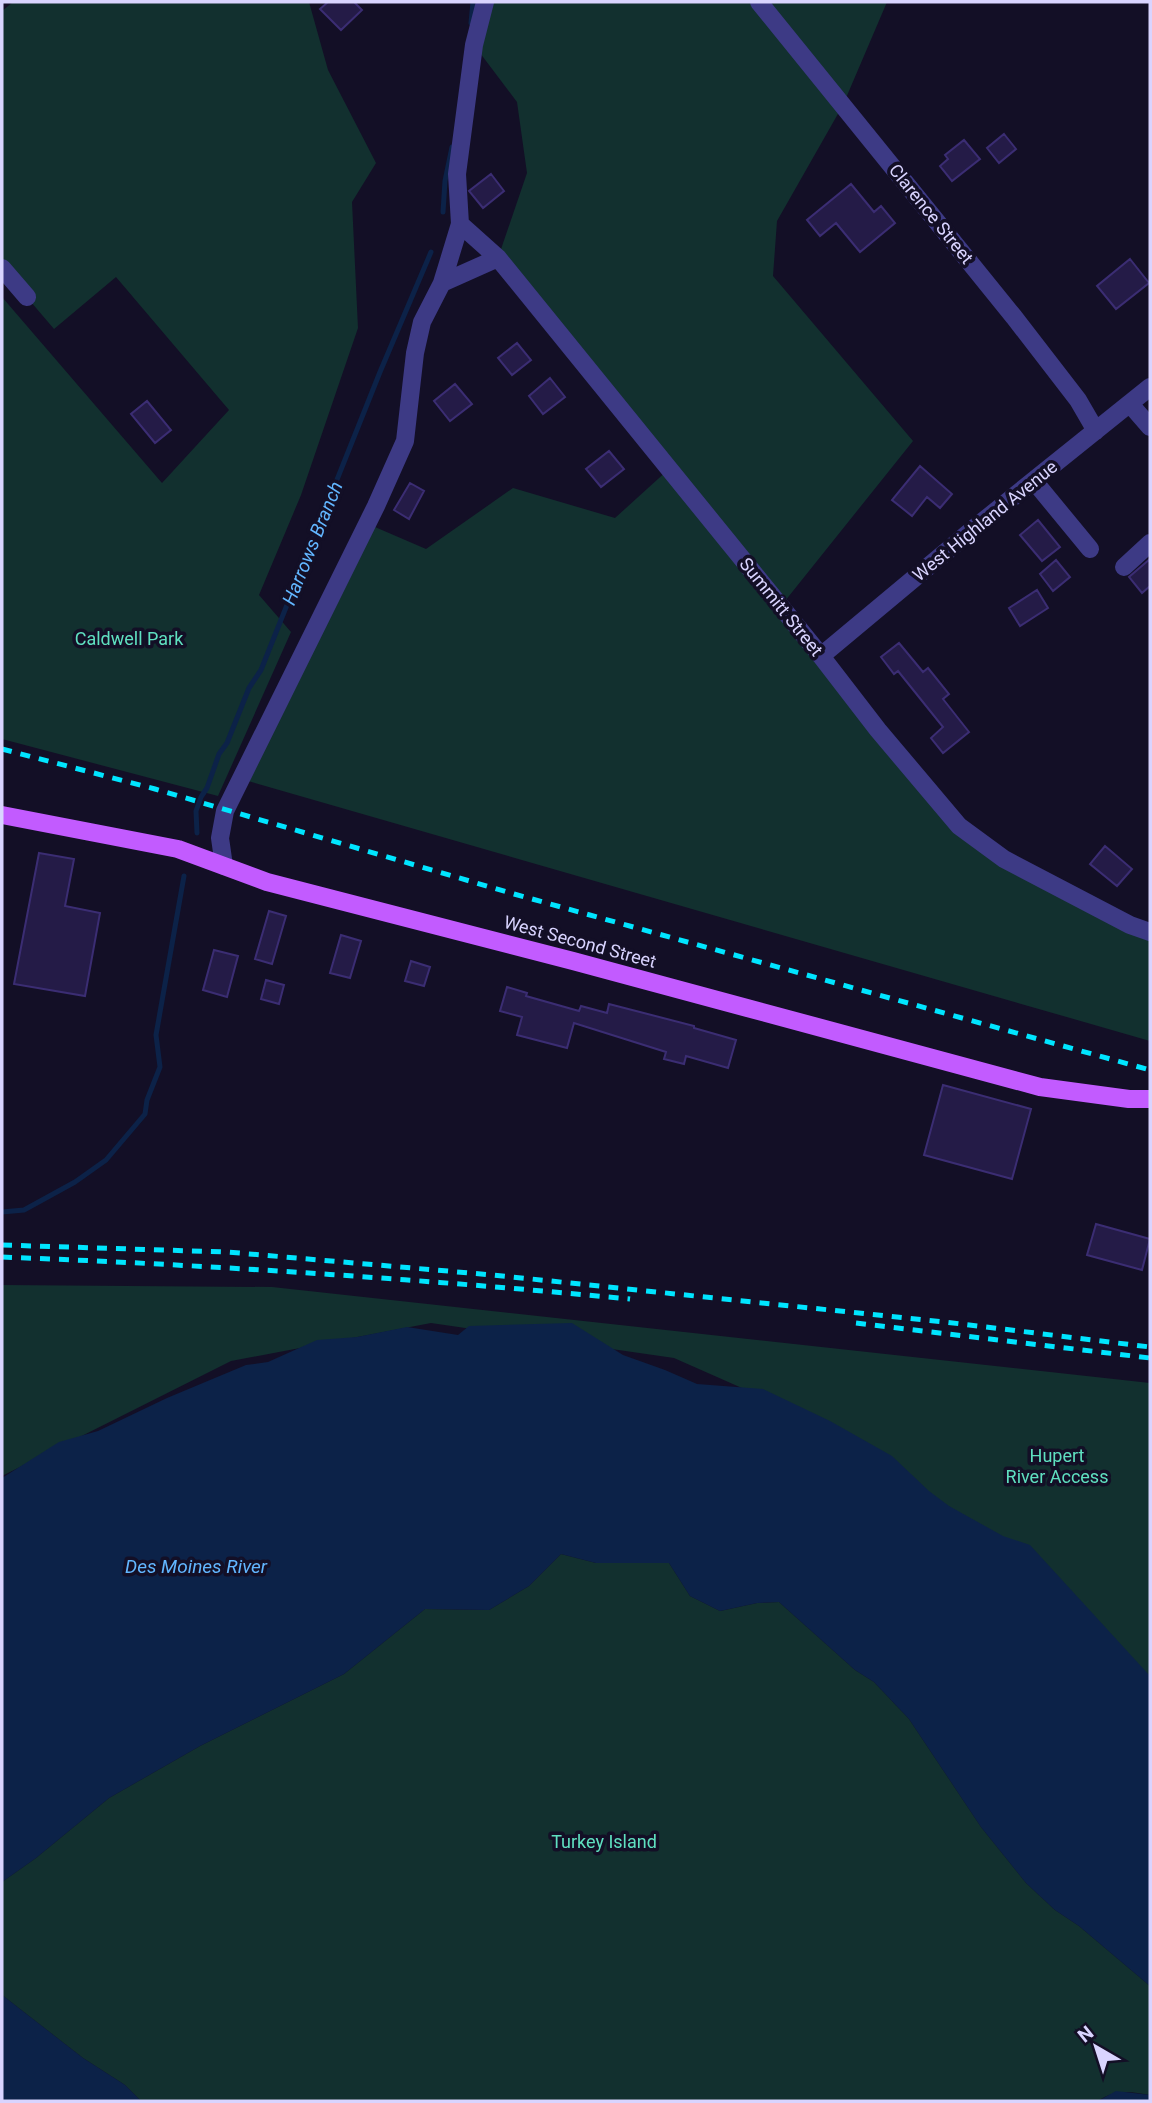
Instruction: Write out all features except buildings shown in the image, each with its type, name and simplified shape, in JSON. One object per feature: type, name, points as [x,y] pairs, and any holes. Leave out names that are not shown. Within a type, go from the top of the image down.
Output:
[{"type":"main road","name":"West Second Street","points":[[2,815],[178,849],[267,882],[1040,1087],[1129,1100],[1150,1099]]},
{"type":"street","points":[[224,866],[220,838],[225,811],[368,524],[405,441],[415,354],[422,322],[442,283],[460,224],[457,174],[474,45],[485,2]]},
{"type":"street","name":"Clarence Street","points":[[759,2],[1006,308],[1078,400],[1096,431]]},
{"type":"street","name":"Summitt Street","points":[[460,224],[498,258],[878,730],[959,826],[1004,859],[1118,919],[1150,932]]},
{"type":"street","points":[[442,283],[498,258]]},
{"type":"street","points":[[2,268],[27,297]]},
{"type":"street","name":"West Highland Avenue","points":[[821,656],[1150,387]]},
{"type":"street","points":[[1130,404],[1150,427]]},
{"type":"street","points":[[1034,481],[1090,549]]},
{"type":"street","points":[[1124,567],[1150,543]]},
{"type":"green space","name":"Caldwell Park","points":[[13,2],[309,2],[328,70],[376,163],[352,202],[358,328],[301,495],[259,595],[291,632],[218,796],[2,739],[2,297],[162,483],[229,410],[116,277],[54,329],[2,268],[2,11]]},
{"type":"green space","points":[[485,2],[887,2],[843,105],[777,221],[773,276],[913,441],[781,606],[959,826],[1150,932],[1150,1041],[241,779],[368,524],[426,549],[513,488],[615,518],[669,469],[498,258],[527,173],[517,102],[474,45]]},
{"type":"green space","name":"Hupert River Access","points":[[2,1285],[272,1287],[1150,1383],[1150,1713],[812,1419],[674,1358],[431,1323],[231,1361],[2,1476]]},
{"type":"green space","name":"Turkey Island","points":[[561,1554],[596,1563],[669,1563],[690,1596],[720,1611],[757,1603],[779,1602],[855,1670],[874,1682],[909,1719],[981,1827],[1026,1883],[1055,1910],[1079,1926],[1150,1986],[1150,2095],[1123,2092],[1110,2094],[1098,2101],[141,2101],[125,2085],[83,2058],[2,1995],[2,1882],[36,1858],[109,1798],[200,1746],[344,1674],[425,1609],[489,1610],[529,1586]]},
{"type":"water","name":"Des Moines River","points":[[572,1323],[623,1355],[697,1384],[763,1389],[830,1421],[892,1456],[949,1506],[1003,1536],[1030,1545],[1150,1676],[1150,1986],[1079,1926],[1055,1910],[1026,1883],[981,1827],[909,1719],[874,1682],[855,1670],[779,1602],[757,1603],[720,1611],[690,1596],[669,1563],[596,1563],[561,1554],[529,1586],[489,1610],[425,1609],[344,1674],[200,1746],[109,1798],[36,1858],[2,1882],[2,1478],[59,1442],[98,1431],[246,1365],[268,1362],[317,1340],[357,1337],[407,1327],[458,1335],[469,1326]]},
{"type":"water","points":[[2,1995],[83,2058],[125,2085],[141,2101],[2,2101]]},
{"type":"water","points":[[1116,2091],[1150,2095],[1150,2101],[1098,2101]]},
{"type":"waterway","name":"Harrows Branch","points":[[471,23],[473,2]]},
{"type":"waterway","name":"Harrows Branch","points":[[443,212],[445,181],[452,147]]},
{"type":"waterway","name":"Harrows Branch","points":[[197,833],[196,811],[201,797],[249,688],[261,670],[431,252]]},
{"type":"waterway","name":"Harrows Branch","points":[[2,1212],[24,1210],[75,1182],[106,1160],[145,1114],[147,1100],[160,1067],[156,1035],[184,876]]},
{"type":"railway","points":[[2,749],[155,789],[514,894],[1150,1070]]},
{"type":"railway","points":[[2,1245],[227,1252],[493,1275],[945,1322],[1150,1347]]},
{"type":"railway","points":[[2,1257],[316,1274],[630,1299]]},
{"type":"railway","points":[[856,1323],[1150,1358]]}]
